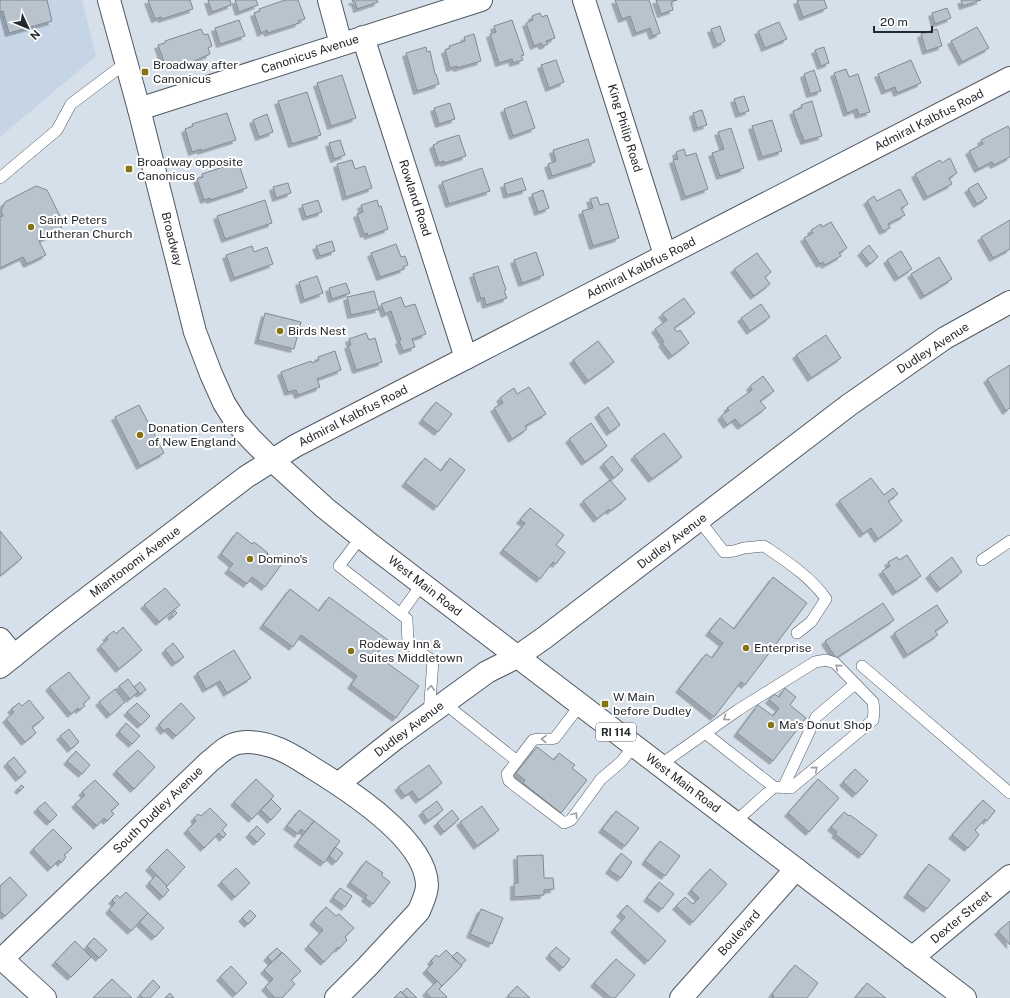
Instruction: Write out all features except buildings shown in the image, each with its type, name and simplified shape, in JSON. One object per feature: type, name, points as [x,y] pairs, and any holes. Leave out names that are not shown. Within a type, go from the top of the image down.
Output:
[{"type":"street","name":"Broadway","points":[[109,0],[127,62],[195,332],[211,374],[224,402],[236,422],[272,460]]},
{"type":"street","points":[[329,0],[341,44]]},
{"type":"street","name":"Canonicus Avenue","points":[[139,109],[481,0]]},
{"type":"street","name":"King Philip Road","points":[[584,0],[665,255]]},
{"type":"street","name":"Rowland Road","points":[[363,37],[466,358]]},
{"type":"street","name":"Admiral Kalbfus Road","points":[[272,460],[295,446],[1010,78]]},
{"type":"street","name":"Dudley Avenue","points":[[338,784],[396,738],[487,672],[517,657],[544,638],[849,405],[945,338],[1010,302]]},
{"type":"street","name":"West Main Road","points":[[272,460],[325,508],[422,584],[965,998]]},
{"type":"street","name":"Miantonomi Avenue","points":[[7,661],[246,478],[272,460]]},
{"type":"street","points":[[0,639],[7,661]]},
{"type":"street","name":"South Dudley Avenue","points":[[1,958],[210,761],[233,745],[239,743],[255,743],[275,747],[296,757],[338,784],[369,806],[402,835],[420,860],[427,886],[424,900],[419,911],[336,998]]},
{"type":"street","name":"Boulevard","points":[[681,998],[796,869]]},
{"type":"street","name":"Dexter Street","points":[[912,958],[1010,876]]},
{"type":"street","points":[[1,958],[45,998]]},
{"type":"lane","points":[[0,178],[57,130],[71,104],[127,62]]},
{"type":"lane","points":[[699,520],[724,552],[764,546],[785,560],[819,589],[826,599],[811,622],[797,633]]},
{"type":"lane","points":[[361,536],[340,566],[407,618],[408,644],[433,661],[437,709],[517,761]]},
{"type":"lane","points":[[982,560],[1010,541]]},
{"type":"lane","points":[[401,613],[422,584]]},
{"type":"lane","points":[[660,765],[705,733],[738,710],[815,662],[826,660],[835,663],[873,702],[873,720],[791,788],[778,788],[705,733]]},
{"type":"lane","points":[[862,666],[1010,793]]},
{"type":"lane","points":[[735,822],[778,788],[816,717],[855,684]]},
{"type":"lane","points":[[580,705],[555,738],[551,740],[538,738],[533,740],[507,774],[508,781],[564,823],[571,820],[601,779],[621,762],[634,746]]},
{"type":"shaded area","points":[[0,0],[82,0],[96,56],[0,137]]},
{"type":"place","name":"Broadway after Canonicus","points":[[145,72]]},
{"type":"place","name":"Broadway opposite Canonicus","points":[[129,169]]},
{"type":"place","name":"Saint Peters Lutheran Church","points":[[31,227]]},
{"type":"place","name":"Birds Nest","points":[[280,331]]},
{"type":"place","name":"Donation Centers of New England","points":[[140,435]]},
{"type":"place","name":"Domino's","points":[[250,559]]},
{"type":"place","name":"Enterprise","points":[[746,648]]},
{"type":"place","name":"Rodeway Inn & Suites Middletown","points":[[351,651]]},
{"type":"place","name":"W Main before Dudley","points":[[605,704]]},
{"type":"place","name":"Ma's Donut Shop","points":[[771,725]]}]
